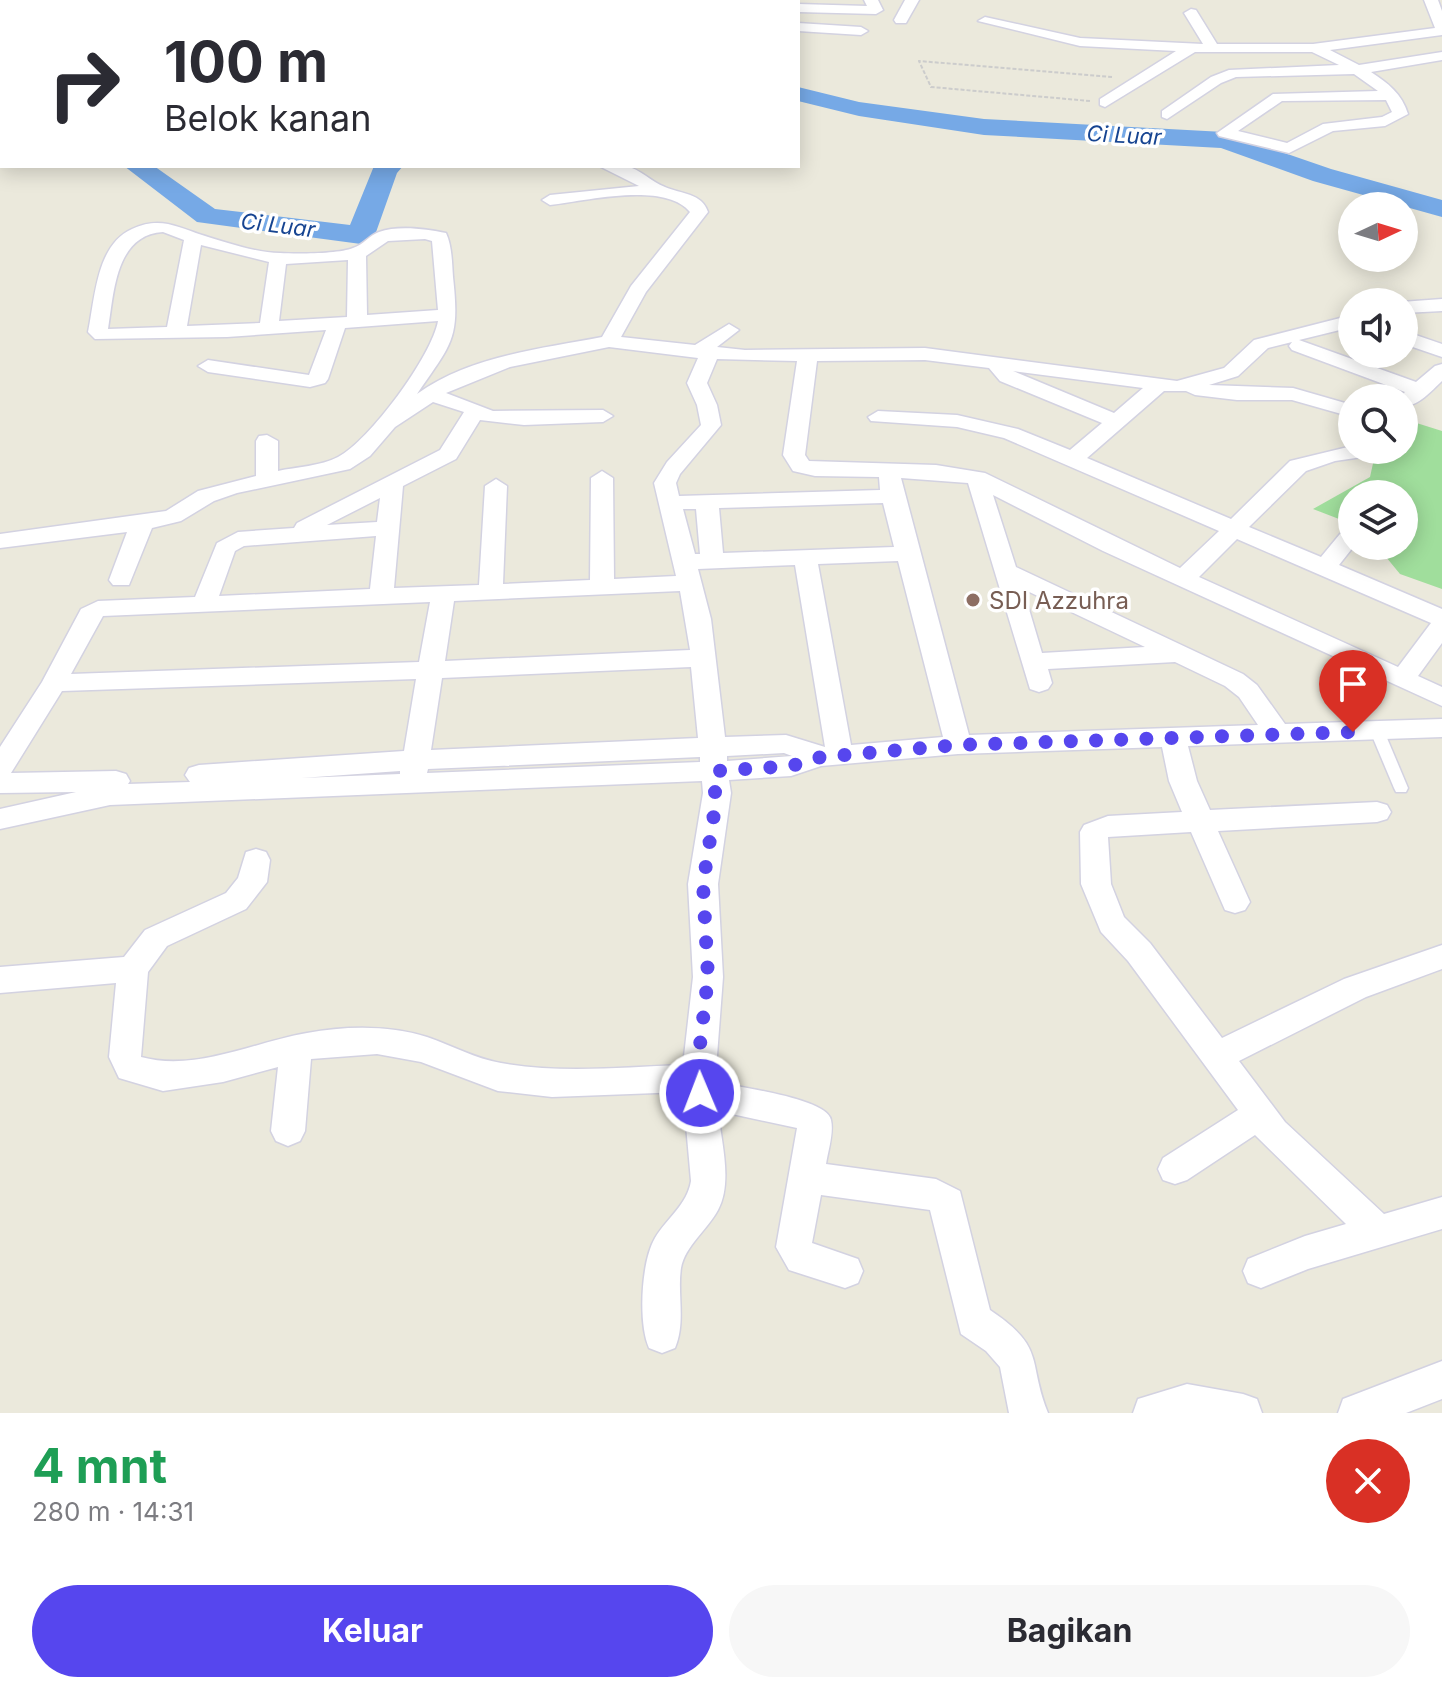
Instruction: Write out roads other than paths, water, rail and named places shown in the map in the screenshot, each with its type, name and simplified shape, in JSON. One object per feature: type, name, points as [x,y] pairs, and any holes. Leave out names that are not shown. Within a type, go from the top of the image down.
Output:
[{"type":"street","points":[[800,8],[876,10],[871,0]]},
{"type":"street","points":[[901,20],[912,0]]},
{"type":"street","points":[[1011,42],[1185,51],[1313,48],[1440,22],[1431,0]]},
{"type":"street","points":[[818,28],[826,9]]},
{"type":"street","points":[[1191,13],[1213,48]]},
{"type":"street","points":[[985,21],[1080,42],[1185,51]]},
{"type":"street","points":[[800,27],[861,31]]},
{"type":"street","points":[[1278,97],[1320,119],[1393,118],[1400,114],[1401,108],[1361,69],[1313,48]]},
{"type":"street","points":[[1105,102],[1185,51]]},
{"type":"street","points":[[1167,114],[1216,80],[1234,73],[1361,69],[1442,56]]},
{"type":"street","points":[[1320,119],[1285,148],[1225,133],[1278,97],[1388,95]]},
{"type":"street","points":[[609,341],[638,290],[699,212],[693,203],[659,191],[632,174],[613,168]]},
{"type":"street","points":[[550,200],[659,191]]},
{"type":"street","points":[[439,389],[442,343],[448,315],[440,237],[425,234],[384,236],[357,254],[278,259],[193,238],[175,228],[157,227],[139,231],[122,241],[116,250],[98,332],[107,336],[176,333],[448,315]]},
{"type":"street","points":[[176,333],[193,238]]},
{"type":"street","points":[[208,366],[310,381],[318,379],[347,321],[357,254]]},
{"type":"street","points":[[269,327],[278,259]]},
{"type":"street","points":[[1418,306],[1442,305]]},
{"type":"street","points":[[1074,458],[1116,421],[1169,385],[1231,372],[1261,344],[1338,325]]},
{"type":"street","points":[[662,1335],[663,1269],[668,1250],[705,1200],[707,1163],[699,1085],[708,977],[703,884],[715,803],[716,755],[699,619],[665,483],[669,473],[711,425],[707,405],[697,383],[703,353],[729,330]]},
{"type":"street","points":[[388,423],[439,389],[505,362],[609,341],[703,353],[903,353],[993,361],[1237,394],[1293,394],[1338,407]]},
{"type":"street","points":[[1418,342],[1442,351]]},
{"type":"street","points":[[0,541],[142,523],[173,516],[206,496],[342,464],[362,451],[388,423],[442,343]]},
{"type":"street","points":[[1299,346],[1385,384]]},
{"type":"street","points":[[808,355],[794,455],[797,462],[815,469],[890,484]]},
{"type":"street","points":[[993,361],[1007,377],[1116,421]]},
{"type":"street","points":[[1418,391],[1442,370]]},
{"type":"street","points":[[439,389],[475,411],[503,418],[603,416]]},
{"type":"street","points":[[295,533],[448,454],[475,411]]},
{"type":"street","points":[[878,417],[979,424],[1074,458],[1442,618]]},
{"type":"street","points":[[267,441],[267,481]]},
{"type":"street","points":[[1184,578],[1298,466],[1338,454]]},
{"type":"street","points":[[669,503],[890,484],[936,472],[977,478],[1111,546],[1442,697]]},
{"type":"street","points":[[602,478],[602,588]]},
{"type":"street","points":[[977,478],[1036,672],[1176,654]]},
{"type":"street","points":[[890,484],[958,745]]},
{"type":"street","points":[[381,597],[385,528],[392,485]]},
{"type":"street","points":[[491,592],[496,486]]},
{"type":"street","points":[[707,502],[712,561]]},
{"type":"street","points":[[121,580],[142,523]]},
{"type":"street","points":[[204,605],[225,548],[231,543],[246,537],[385,528]]},
{"type":"street","points":[[1324,569],[1338,552]]},
{"type":"street","points":[[0,769],[54,683],[93,611],[101,608],[602,588],[688,573],[712,561],[908,554]]},
{"type":"street","points":[[805,558],[831,756]]},
{"type":"street","points":[[1004,571],[1234,680],[1248,691],[1279,735]]},
{"type":"street","points":[[414,771],[443,594]]},
{"type":"street","points":[[1403,678],[1442,625]]},
{"type":"street","points":[[54,683],[707,664]]},
{"type":"street","points":[[0,783],[111,789],[716,755],[791,766],[831,756],[958,745],[1442,728]]},
{"type":"street","points":[[1173,738],[1183,781],[1235,902]]},
{"type":"street","points":[[0,819],[111,789]]},
{"type":"street","points":[[1377,812],[1100,828],[1094,832],[1096,884],[1112,924],[1139,952],[1258,1115],[1379,1232]]},
{"type":"street","points":[[256,860],[252,882],[236,901],[156,938],[133,969],[125,1057],[130,1068],[141,1074],[163,1077],[223,1068],[296,1048],[377,1041],[422,1049],[498,1077],[552,1083],[699,1085],[807,1116],[815,1121],[794,1247],[802,1258],[845,1271]]},
{"type":"street","points":[[1216,1057],[1309,1008],[1393,971],[1442,957]]},
{"type":"street","points":[[0,980],[133,969]]},
{"type":"street","points":[[288,1131],[296,1048]]},
{"type":"street","points":[[1175,1169],[1258,1115]]},
{"type":"street","points":[[807,1177],[936,1195],[948,1202],[974,1321],[1004,1342],[1017,1363],[1021,1402],[1029,1413]]},
{"type":"street","points":[[1261,1271],[1305,1253],[1442,1213]]},
{"type":"street","points":[[1357,1413],[1442,1380]]},
{"type":"street","points":[[1152,1413],[1187,1403],[1243,1413]]},
{"type":"lane","points":[[1377,731],[1401,788]]},
{"type":"waterway","name":"Ci Luar","points":[[800,94],[859,109],[984,127],[1224,140],[1322,175],[1442,209]]},
{"type":"waterway","name":"Ci Luar","points":[[140,168],[207,216],[361,235],[387,168]]},
{"type":"place","name":"SDI Azzuhra","points":[[973,600]]}]
